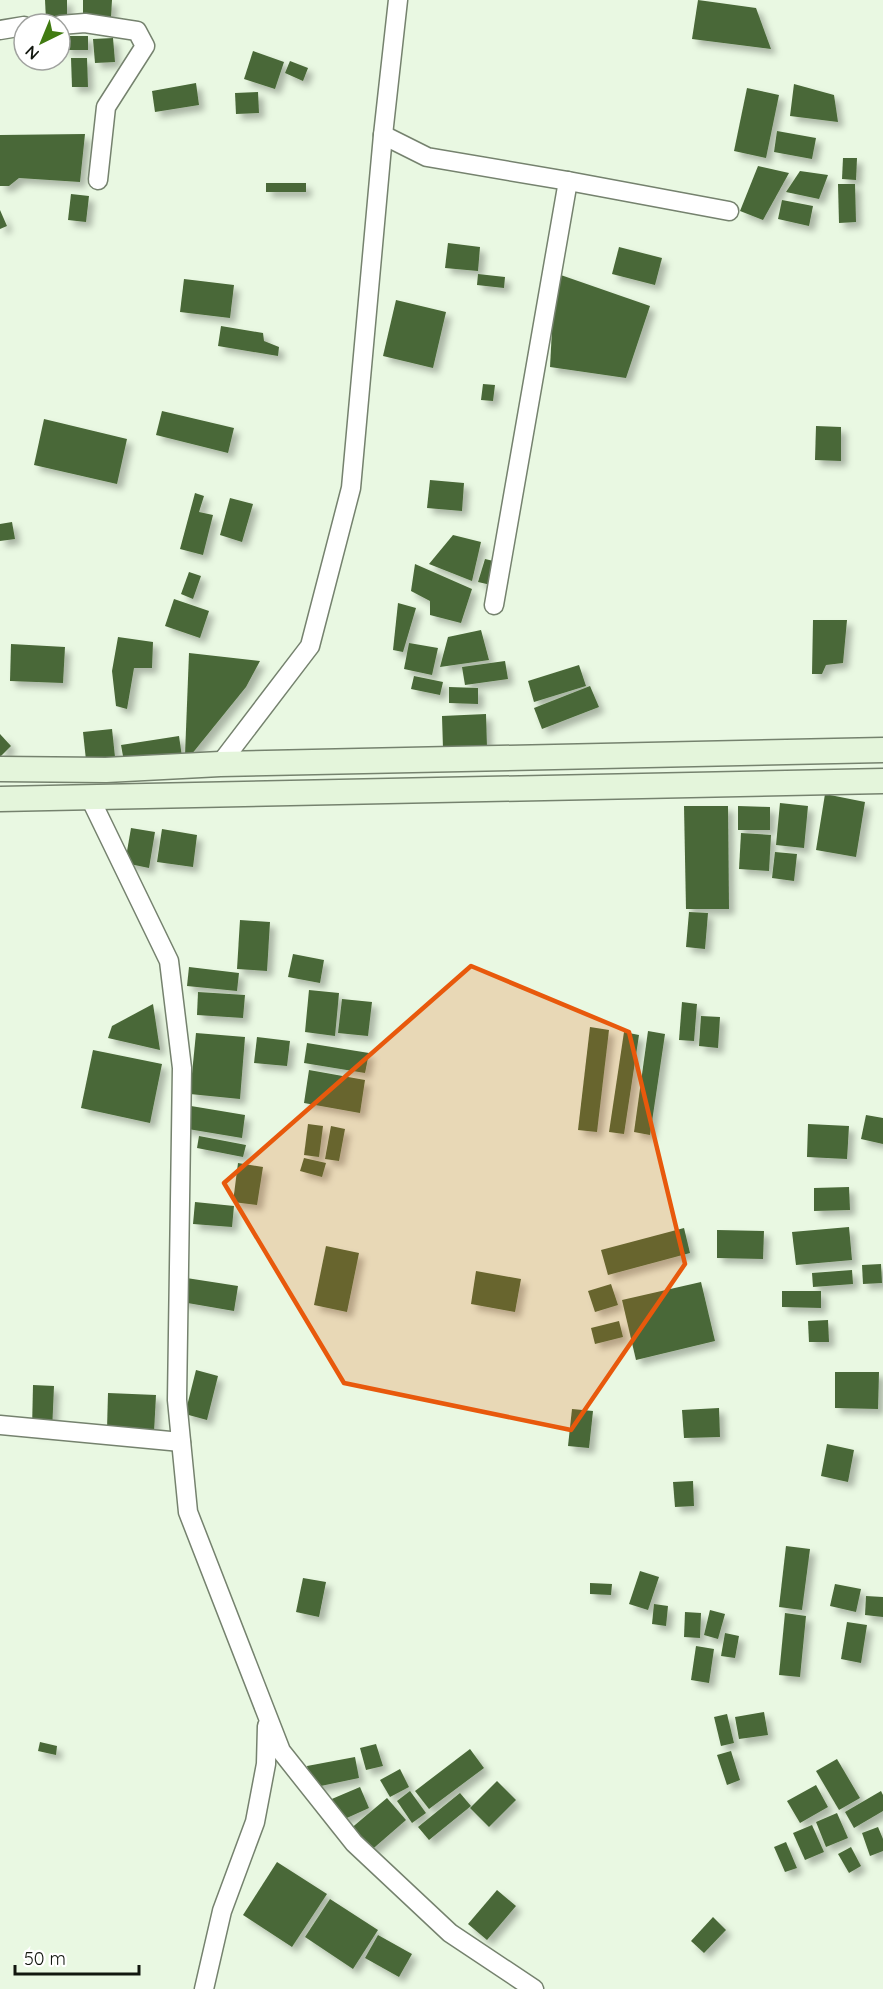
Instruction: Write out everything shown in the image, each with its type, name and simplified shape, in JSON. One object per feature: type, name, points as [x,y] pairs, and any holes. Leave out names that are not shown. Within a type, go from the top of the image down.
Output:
[{"type":"main road","points":[[0,769],[106,770],[220,764],[883,750]]},
{"type":"main road","points":[[271,763],[275,794]]},
{"type":"main road","points":[[0,799],[883,781]]},
{"type":"street","points":[[220,764],[310,646],[351,488],[383,135],[398,0]]},
{"type":"street","points":[[72,24],[85,23],[137,31],[146,46],[106,107],[98,180]]},
{"type":"street","points":[[383,135],[427,157],[729,211]]},
{"type":"street","points":[[494,605],[568,181]]},
{"type":"street","points":[[90,798],[169,961],[182,1068],[177,1400],[189,1512],[281,1751],[354,1843],[450,1933],[534,1989]]},
{"type":"street","points":[[0,1425],[181,1442]]},
{"type":"street","points":[[204,1989],[222,1911],[255,1822],[266,1764],[267,1715]]},
{"type":"highlighted area","points":[[471,966],[629,1032],[685,1264],[571,1430],[344,1383],[224,1183]]},
{"type":"building","points":[[45,0],[67,0],[67,12],[46,12]]},
{"type":"building","points":[[83,0],[112,0],[111,17],[83,16]]},
{"type":"building","points":[[698,0],[756,8],[771,49],[692,39]]},
{"type":"building","points":[[72,36],[88,36],[88,50],[72,50]]},
{"type":"building","points":[[113,38],[115,62],[95,63],[93,39]]},
{"type":"building","points":[[253,51],[284,62],[275,89],[244,79]]},
{"type":"building","points":[[72,58],[87,58],[88,87],[72,87]]},
{"type":"building","points":[[290,61],[308,68],[303,81],[285,73]]},
{"type":"building","points":[[196,83],[199,105],[155,112],[152,91]]},
{"type":"building","points":[[794,84],[834,95],[838,122],[790,116]]},
{"type":"building","points":[[747,88],[779,95],[766,158],[734,151]]},
{"type":"building","points":[[258,92],[259,113],[236,114],[235,93]]},
{"type":"building","points":[[777,131],[816,138],[812,159],[774,152]]},
{"type":"building","points":[[85,134],[80,182],[19,178],[9,186],[0,186],[0,135]]},
{"type":"building","points":[[843,158],[857,158],[856,180],[842,179]]},
{"type":"building","points":[[758,166],[789,173],[763,220],[740,211]]},
{"type":"building","points":[[800,171],[828,175],[819,199],[786,192]]},
{"type":"building","points":[[266,183],[306,183],[306,192],[266,192]]},
{"type":"building","points":[[838,184],[855,184],[856,222],[839,223]]},
{"type":"building","points":[[71,194],[89,196],[86,222],[68,220]]},
{"type":"building","points":[[782,200],[813,206],[809,226],[778,219]]},
{"type":"building","points":[[0,210],[7,226],[0,229]]},
{"type":"building","points":[[448,243],[480,247],[478,271],[445,268]]},
{"type":"building","points":[[619,247],[662,258],[655,285],[612,274]]},
{"type":"building","points":[[555,273],[650,306],[626,378],[550,367]]},
{"type":"building","points":[[478,274],[505,277],[504,288],[477,285]]},
{"type":"building","points":[[184,279],[234,285],[230,318],[180,312]]},
{"type":"building","points":[[396,300],[446,312],[433,368],[383,356]]},
{"type":"building","points":[[221,326],[263,333],[264,341],[279,347],[278,356],[218,346]]},
{"type":"building","points":[[483,384],[495,385],[493,401],[481,400]]},
{"type":"building","points":[[162,411],[234,428],[228,453],[156,435]]},
{"type":"building","points":[[44,419],[127,439],[117,484],[34,465]]},
{"type":"building","points":[[816,426],[841,427],[841,461],[815,460]]},
{"type":"building","points":[[430,480],[464,483],[462,511],[427,508]]},
{"type":"building","points":[[195,493],[204,496],[199,512],[213,515],[203,555],[180,549]]},
{"type":"building","points":[[230,498],[253,504],[242,542],[220,535]]},
{"type":"building","points":[[12,522],[15,539],[0,541],[0,524]]},
{"type":"building","points":[[453,535],[481,542],[472,581],[429,564]]},
{"type":"building","points":[[485,559],[498,562],[491,585],[478,582]]},
{"type":"building","points":[[415,564],[472,589],[461,623],[430,615],[430,601],[411,591]]},
{"type":"building","points":[[189,572],[201,576],[193,599],[181,594]]},
{"type":"building","points":[[174,599],[209,611],[200,638],[165,626]]},
{"type":"building","points":[[398,603],[416,608],[403,652],[393,650]]},
{"type":"building","points":[[813,620],[847,620],[843,663],[826,665],[822,674],[812,674]]},
{"type":"building","points":[[481,630],[489,660],[440,667],[448,637]]},
{"type":"building","points":[[118,637],[153,642],[152,668],[134,668],[127,709],[116,706],[112,671]]},
{"type":"building","points":[[409,643],[438,648],[432,675],[404,669]]},
{"type":"building","points":[[11,644],[65,647],[63,683],[10,681]]},
{"type":"building","points":[[189,653],[260,661],[246,687],[191,755],[185,755]]},
{"type":"building","points":[[505,661],[508,679],[465,685],[462,667]]},
{"type":"building","points":[[579,665],[586,686],[534,702],[528,681]]},
{"type":"building","points":[[414,676],[443,682],[440,695],[411,689]]},
{"type":"building","points":[[590,686],[599,707],[542,729],[534,708]]},
{"type":"building","points":[[449,687],[478,688],[478,704],[449,703]]},
{"type":"building","points":[[486,714],[487,748],[443,749],[442,716]]},
{"type":"building","points":[[112,729],[115,757],[86,760],[83,732]]},
{"type":"building","points":[[0,734],[11,746],[0,757]]},
{"type":"building","points":[[179,736],[182,757],[125,767],[121,745]]},
{"type":"building","points":[[825,794],[865,802],[856,857],[816,850]]},
{"type":"building","points":[[780,803],[808,806],[804,848],[776,845]]},
{"type":"building","points":[[684,806],[728,806],[729,909],[686,909]]},
{"type":"building","points":[[738,806],[770,807],[770,830],[738,830]]},
{"type":"building","points":[[131,828],[155,832],[149,868],[125,863]]},
{"type":"building","points":[[162,829],[197,835],[193,867],[157,862]]},
{"type":"building","points":[[741,833],[771,835],[769,871],[739,869]]},
{"type":"building","points":[[775,852],[797,854],[794,881],[772,878]]},
{"type":"building","points":[[689,912],[708,913],[705,949],[686,947]]},
{"type":"building","points":[[240,920],[270,922],[267,971],[237,969]]},
{"type":"building","points":[[293,954],[324,960],[320,983],[288,977]]},
{"type":"building","points":[[189,967],[239,973],[237,991],[187,986]]},
{"type":"building","points":[[309,990],[339,993],[335,1036],[305,1032]]},
{"type":"building","points":[[198,992],[245,995],[243,1018],[197,1015]]},
{"type":"building","points":[[342,999],[372,1002],[368,1036],[338,1033]]},
{"type":"building","points":[[682,1002],[697,1004],[694,1041],[679,1040]]},
{"type":"building","points":[[153,1004],[160,1050],[108,1038],[112,1026]]},
{"type":"building","points":[[701,1016],[720,1017],[718,1048],[699,1046]]},
{"type":"building","points":[[590,1027],[609,1030],[597,1132],[578,1130]]},
{"type":"building","points":[[648,1031],[665,1034],[650,1135],[634,1132]]},
{"type":"building","points":[[624,1032],[639,1035],[624,1134],[609,1132]]},
{"type":"building","points":[[196,1033],[245,1037],[240,1099],[190,1094]]},
{"type":"building","points":[[257,1037],[290,1041],[287,1066],[254,1063]]},
{"type":"building","points":[[307,1043],[369,1053],[365,1073],[304,1063]]},
{"type":"building","points":[[93,1050],[162,1064],[150,1123],[81,1108]]},
{"type":"building","points":[[309,1070],[365,1080],[360,1113],[304,1103]]},
{"type":"building","points":[[185,1105],[245,1115],[242,1138],[182,1128]]},
{"type":"building","points":[[866,1115],[883,1118],[883,1144],[861,1139]]},
{"type":"building","points":[[308,1124],[323,1126],[319,1157],[304,1155]]},
{"type":"building","points":[[808,1124],[849,1126],[847,1159],[807,1157]]},
{"type":"building","points":[[331,1126],[345,1129],[339,1161],[325,1159]]},
{"type":"building","points":[[199,1136],[246,1145],[243,1157],[197,1148]]},
{"type":"building","points":[[304,1158],[326,1163],[322,1177],[300,1171]]},
{"type":"building","points":[[238,1163],[263,1167],[257,1205],[233,1202]]},
{"type":"building","points":[[849,1187],[850,1210],[814,1211],[814,1188]]},
{"type":"building","points":[[195,1202],[234,1206],[232,1227],[193,1224]]},
{"type":"building","points":[[849,1227],[852,1260],[796,1265],[792,1232]]},
{"type":"building","points":[[684,1228],[690,1253],[608,1275],[601,1250]]},
{"type":"building","points":[[717,1230],[764,1231],[763,1259],[717,1258]]},
{"type":"building","points":[[326,1246],[359,1253],[347,1312],[314,1305]]},
{"type":"building","points":[[881,1264],[882,1283],[863,1284],[862,1265]]},
{"type":"building","points":[[852,1270],[853,1284],[813,1287],[812,1273]]},
{"type":"building","points":[[476,1271],[521,1279],[515,1312],[471,1304]]},
{"type":"building","points":[[180,1277],[238,1286],[234,1311],[176,1301]]},
{"type":"building","points":[[701,1282],[715,1341],[636,1360],[622,1300]]},
{"type":"building","points":[[611,1284],[618,1305],[595,1312],[588,1291]]},
{"type":"building","points":[[782,1291],[821,1291],[821,1308],[782,1307]]},
{"type":"building","points":[[828,1320],[829,1342],[809,1342],[808,1321]]},
{"type":"building","points":[[619,1321],[623,1337],[595,1344],[591,1328]]},
{"type":"building","points":[[196,1370],[218,1376],[207,1420],[185,1414]]},
{"type":"building","points":[[835,1372],[879,1372],[878,1409],[835,1408]]},
{"type":"building","points":[[33,1385],[54,1386],[52,1431],[32,1430]]},
{"type":"building","points":[[108,1393],[156,1395],[154,1432],[107,1430]]},
{"type":"building","points":[[719,1408],[720,1437],[684,1438],[682,1410]]},
{"type":"building","points":[[572,1409],[593,1411],[589,1448],[568,1446]]},
{"type":"building","points":[[827,1444],[854,1450],[848,1482],[821,1476]]},
{"type":"building","points":[[693,1481],[694,1506],[675,1507],[673,1482]]},
{"type":"building","points":[[786,1546],[810,1549],[802,1610],[779,1607]]},
{"type":"building","points":[[640,1571],[659,1577],[648,1610],[629,1604]]},
{"type":"building","points":[[303,1578],[326,1582],[319,1617],[296,1612]]},
{"type":"building","points":[[590,1583],[612,1584],[611,1595],[590,1594]]},
{"type":"building","points":[[835,1584],[861,1589],[856,1612],[830,1606]]},
{"type":"building","points":[[866,1596],[883,1597],[883,1617],[865,1615]]},
{"type":"building","points":[[654,1604],[668,1606],[666,1626],[652,1624]]},
{"type":"building","points":[[710,1610],[725,1614],[718,1639],[704,1635]]},
{"type":"building","points":[[685,1612],[701,1613],[700,1638],[684,1637]]},
{"type":"building","points":[[785,1613],[806,1616],[800,1677],[779,1675]]},
{"type":"building","points":[[847,1622],[867,1625],[861,1663],[841,1659]]},
{"type":"building","points":[[725,1633],[739,1636],[735,1658],[721,1656]]},
{"type":"building","points":[[696,1646],[714,1649],[709,1683],[691,1680]]},
{"type":"building","points":[[764,1712],[768,1735],[739,1739],[735,1717]]},
{"type":"building","points":[[727,1714],[734,1743],[721,1746],[714,1717]]},
{"type":"building","points":[[40,1742],[57,1746],[56,1755],[38,1751]]},
{"type":"building","points":[[376,1744],[383,1766],[366,1770],[360,1748]]},
{"type":"building","points":[[470,1749],[484,1768],[429,1809],[415,1791]]},
{"type":"building","points":[[731,1751],[740,1780],[727,1785],[717,1755]]},
{"type":"building","points":[[355,1757],[359,1778],[311,1788],[307,1766]]},
{"type":"building","points":[[837,1759],[860,1798],[839,1810],[816,1771]]},
{"type":"building","points":[[400,1769],[409,1787],[390,1797],[380,1780]]},
{"type":"building","points":[[497,1781],[516,1800],[489,1827],[470,1808]]},
{"type":"building","points":[[816,1785],[828,1807],[800,1823],[787,1801]]},
{"type":"building","points":[[360,1787],[369,1808],[329,1826],[320,1804]]},
{"type":"building","points":[[410,1791],[426,1813],[412,1823],[397,1801]]},
{"type":"building","points":[[881,1791],[883,1811],[854,1828],[845,1812]]},
{"type":"building","points":[[460,1793],[471,1806],[429,1840],[418,1827]]},
{"type":"building","points":[[387,1798],[406,1820],[368,1853],[349,1830]]},
{"type":"building","points":[[837,1813],[848,1838],[826,1847],[816,1822]]},
{"type":"building","points":[[812,1825],[824,1852],[805,1860],[793,1833]]},
{"type":"building","points":[[878,1827],[883,1839],[883,1851],[870,1856],[862,1833]]},
{"type":"building","points":[[786,1842],[797,1868],[785,1872],[774,1847]]},
{"type":"building","points":[[851,1847],[861,1866],[849,1873],[838,1854]]},
{"type":"building","points":[[277,1862],[327,1894],[292,1947],[243,1915]]},
{"type":"building","points":[[497,1890],[516,1906],[487,1940],[468,1924]]},
{"type":"building","points":[[330,1899],[378,1930],[353,1969],[305,1937]]},
{"type":"building","points":[[713,1917],[726,1930],[704,1953],[691,1941]]},
{"type":"building","points":[[378,1935],[412,1954],[399,1977],[365,1958]]}]
